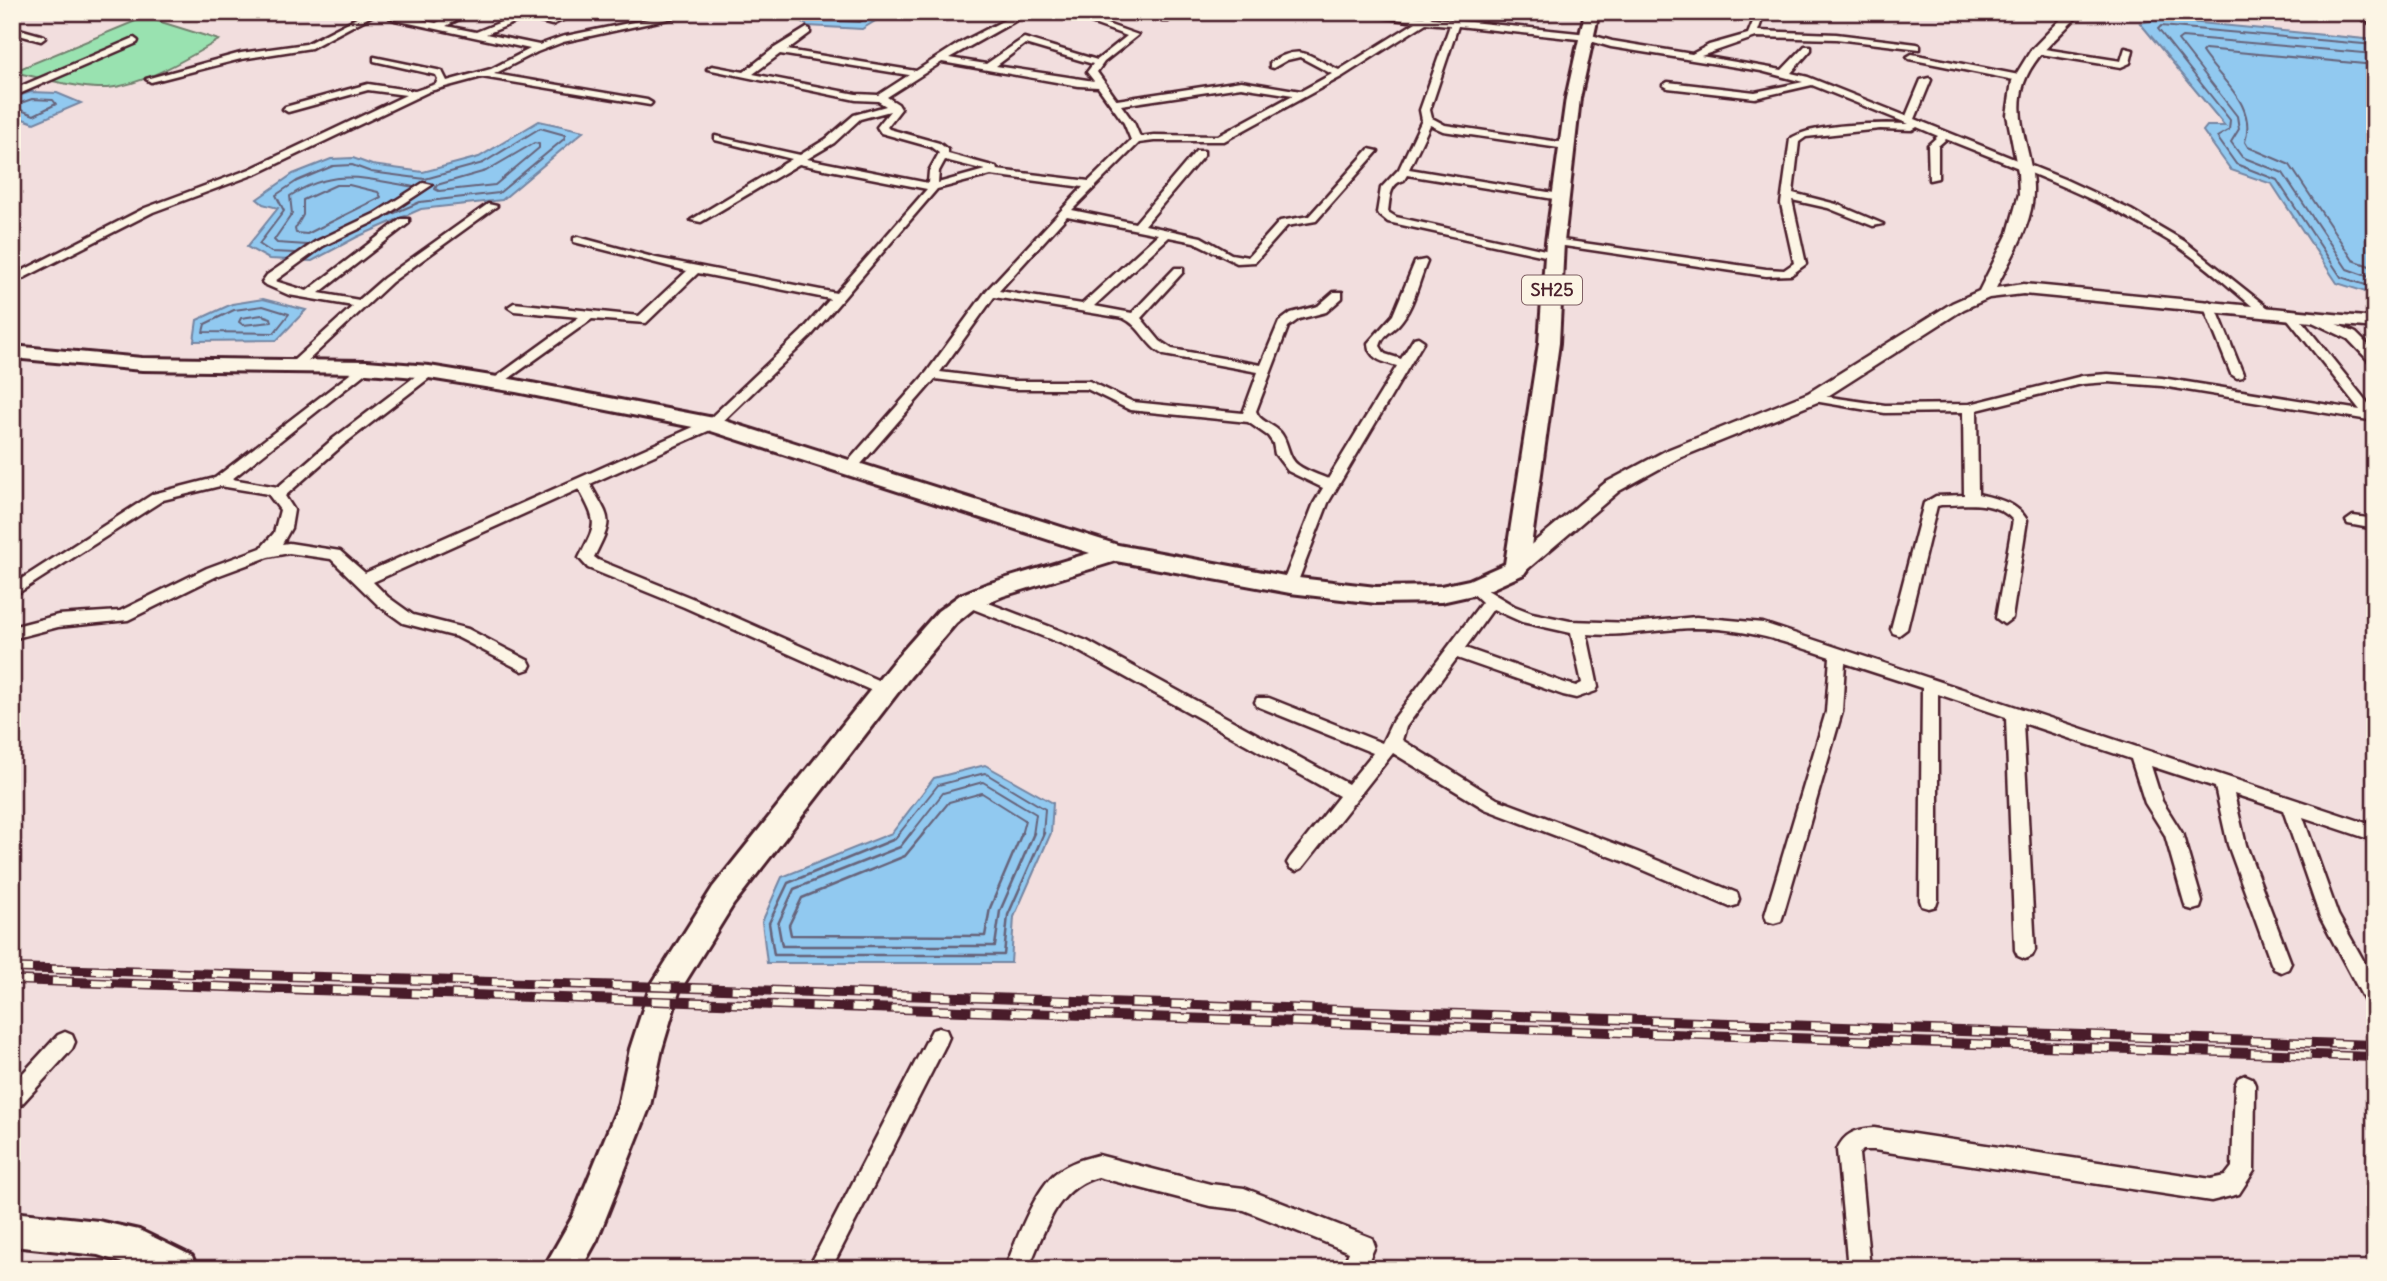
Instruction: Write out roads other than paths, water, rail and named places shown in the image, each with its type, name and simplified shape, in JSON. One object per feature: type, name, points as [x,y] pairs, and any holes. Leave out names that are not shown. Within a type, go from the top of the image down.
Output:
[{"type":"main road","name":"SH25","points":[[1516,568],[1549,344],[1554,248],[1566,146],[1573,98],[1592,12]]},
{"type":"main road","points":[[1985,294],[2024,210],[2026,192],[2023,167],[2012,119],[2013,89],[2038,51],[2074,12]]},
{"type":"main road","points":[[12,352],[142,364],[367,367],[429,372],[497,383],[712,424],[1116,553],[1290,585],[1376,595],[1482,594],[1558,536],[1612,487],[1673,454],[1814,397],[1958,306],[1985,294],[2023,289],[2375,323]]},
{"type":"main road","points":[[561,1269],[585,1228],[634,1106],[646,1049],[665,987],[723,896],[885,690],[947,617],[968,601],[1116,553]]},
{"type":"main road","points":[[12,1229],[98,1238],[139,1248],[179,1269]]},
{"type":"street","points":[[438,26],[468,12]]},
{"type":"street","points":[[511,12],[552,22],[575,12]]},
{"type":"street","points":[[12,281],[149,209],[254,171],[416,94],[483,75],[539,48],[579,36],[696,12]]},
{"type":"street","points":[[881,98],[961,46],[1027,12]]},
{"type":"street","points":[[1064,12],[1134,35],[1098,63],[1093,72],[1129,123],[1136,141]]},
{"type":"street","points":[[1347,12],[1429,16],[1455,23],[1588,37],[1611,44],[1785,74],[1812,82],[2023,167],[2105,202],[2161,230],[2266,311]]},
{"type":"street","points":[[1754,34],[1761,12]]},
{"type":"street","points":[[2353,12],[2375,23]]},
{"type":"street","points":[[151,79],[241,56],[308,46],[371,13],[394,14],[539,48]]},
{"type":"street","points":[[476,34],[524,16]]},
{"type":"street","points":[[850,468],[932,374],[991,293],[1064,212],[1136,141],[1144,138],[1220,139],[1340,74],[1429,16]]},
{"type":"street","points":[[1455,23],[1426,110],[1427,120],[1400,176],[1386,188],[1382,213],[1392,220],[1554,248],[1787,274],[1796,270],[1800,259],[1786,195],[1794,141],[1803,134],[1880,125],[1922,127]]},
{"type":"street","points":[[12,30],[41,38]]},
{"type":"street","points":[[746,75],[807,31]]},
{"type":"street","points":[[1693,58],[1702,49],[1729,45],[1754,34],[1816,34],[1874,39],[1917,47]]},
{"type":"street","points":[[12,93],[134,41]]},
{"type":"street","points":[[987,68],[1024,41],[1098,63]]},
{"type":"street","points":[[1785,74],[1808,48]]},
{"type":"street","points":[[2038,51],[2121,64],[2125,63],[2128,50]]},
{"type":"street","points":[[776,51],[920,74]]},
{"type":"street","points":[[1273,65],[1287,55],[1297,53],[1310,57],[1323,67],[1340,74]]},
{"type":"street","points":[[1912,57],[2019,78]]},
{"type":"street","points":[[377,59],[439,73],[443,79],[439,86]]},
{"type":"street","points":[[941,60],[1099,84]]},
{"type":"street","points":[[712,69],[864,98],[881,98],[895,106]]},
{"type":"street","points":[[483,75],[647,103]]},
{"type":"street","points":[[1909,121],[1926,80]]},
{"type":"street","points":[[1668,85],[1755,95],[1812,82]]},
{"type":"street","points":[[1114,103],[1241,84],[1303,94]]},
{"type":"street","points":[[288,109],[368,87],[416,94]]},
{"type":"street","points":[[855,111],[864,98]]},
{"type":"street","points":[[363,580],[712,424],[806,334],[930,195],[934,187],[934,171],[943,156],[942,148],[882,128],[895,106]]},
{"type":"street","points":[[697,220],[835,138],[857,117],[895,106]]},
{"type":"street","points":[[1427,120],[1443,128],[1566,146]]},
{"type":"street","points":[[1933,178],[1933,145],[1943,135]]},
{"type":"street","points":[[719,138],[799,159],[934,187],[984,173],[1000,172]]},
{"type":"street","points":[[1064,212],[1203,242],[1234,259],[1251,260],[1284,223],[1312,219],[1373,151]]},
{"type":"street","points":[[1137,227],[1200,153]]},
{"type":"street","points":[[943,156],[1000,172],[1092,185]]},
{"type":"street","points":[[1400,176],[1560,197]]},
{"type":"street","points":[[360,304],[309,295],[272,286],[268,282],[271,277],[319,244],[378,216],[427,185]]},
{"type":"street","points":[[1786,195],[1832,206],[1877,224]]},
{"type":"street","points":[[297,365],[360,304],[417,258],[492,206]]},
{"type":"street","points":[[309,295],[405,221]]},
{"type":"street","points":[[1086,307],[1166,233]]},
{"type":"street","points":[[578,240],[695,270],[838,297]]},
{"type":"street","points":[[1404,364],[1383,358],[1376,354],[1373,348],[1375,341],[1396,319],[1421,262]]},
{"type":"street","points":[[514,307],[642,320],[695,270]]},
{"type":"street","points":[[1134,318],[1179,270]]},
{"type":"street","points":[[991,293],[1086,307],[1134,318],[1141,322],[1156,346],[1168,352],[1267,370]]},
{"type":"street","points":[[1251,418],[1249,411],[1283,325],[1289,319],[1322,309],[1338,295]]},
{"type":"street","points":[[2209,305],[2237,374]]},
{"type":"street","points":[[2290,314],[2373,417]]},
{"type":"street","points":[[497,383],[588,316]]},
{"type":"street","points":[[2310,316],[2352,336],[2375,360]]},
{"type":"street","points":[[1290,585],[1321,503],[1418,341]]},
{"type":"street","points":[[12,592],[158,497],[220,481],[367,367]]},
{"type":"street","points":[[277,495],[339,441],[429,372]]},
{"type":"street","points":[[932,374],[1013,385],[1089,385],[1130,406],[1251,418],[1273,433],[1280,442],[1282,454],[1293,467],[1331,486]]},
{"type":"street","points":[[1814,397],[1885,409],[1970,408],[2082,380],[2108,378],[2162,382],[2373,417]]},
{"type":"street","points":[[1970,408],[1971,497]]},
{"type":"street","points":[[220,481],[273,490],[287,510],[286,527],[278,541],[266,552]]},
{"type":"street","points":[[582,482],[601,517],[602,527],[586,558],[593,564],[689,603],[885,690]]},
{"type":"street","points":[[1899,629],[1931,503],[1941,500],[1961,501],[1971,497],[2008,508],[2017,514],[2020,520],[2004,618]]},
{"type":"street","points":[[2353,521],[2375,524]]},
{"type":"street","points":[[12,633],[58,621],[123,617],[212,572],[266,552],[289,548],[335,555],[383,601],[408,619],[462,633],[523,665]]},
{"type":"street","points":[[1296,863],[1389,746],[1399,725],[1453,650],[1482,594],[1517,615],[1578,627],[1633,629],[1686,623],[1763,629],[2375,834]]},
{"type":"street","points":[[968,601],[1082,645],[1351,794]]},
{"type":"street","points":[[1453,650],[1563,689],[1584,691],[1590,687],[1590,679],[1578,627]]},
{"type":"street","points":[[1774,915],[1834,712],[1838,653]]},
{"type":"street","points":[[1929,901],[1930,684]]},
{"type":"street","points":[[1264,702],[1398,747],[1491,803],[1730,899]]},
{"type":"street","points":[[2014,713],[2025,950]]},
{"type":"street","points":[[2139,757],[2154,803],[2173,833],[2193,902]]},
{"type":"street","points":[[2223,784],[2237,845],[2281,963]]},
{"type":"street","points":[[2290,806],[2329,917],[2375,1001]]},
{"type":"street","points":[[819,1269],[939,1037]]},
{"type":"street","points":[[12,1100],[65,1042]]},
{"type":"street","points":[[1859,1269],[1848,1150],[1858,1140],[1874,1139],[2211,1190],[2231,1186],[2244,1171],[2245,1085]]},
{"type":"street","points":[[1016,1269],[1048,1200],[1062,1181],[1078,1171],[1098,1166],[1210,1195],[1244,1199],[1364,1246],[1353,1269]]},
{"type":"water","points":[[812,12],[890,12],[862,29],[808,26],[799,20]]},
{"type":"water","points":[[2158,19],[2375,40],[2375,295],[2337,283],[2272,184],[2231,170],[2203,131],[2207,126],[2225,126],[2140,23]]},
{"type":"water","points":[[31,92],[57,93],[81,103],[34,123],[12,115],[12,98]]},
{"type":"water","points":[[539,121],[584,131],[502,200],[421,209],[357,237],[312,261],[269,259],[247,247],[278,208],[263,204],[257,199],[293,174],[331,159],[353,158],[372,165],[423,172],[479,157]]},
{"type":"water","points":[[263,299],[306,310],[277,340],[194,341],[197,320],[232,304]]},
{"type":"water","points":[[985,765],[1053,803],[1051,833],[1014,917],[1011,963],[767,963],[762,922],[782,877],[892,833],[934,778]]},
{"type":"railway","points":[[12,968],[665,987],[2375,1045]]},
{"type":"railway","points":[[12,980],[2375,1057]]}]
